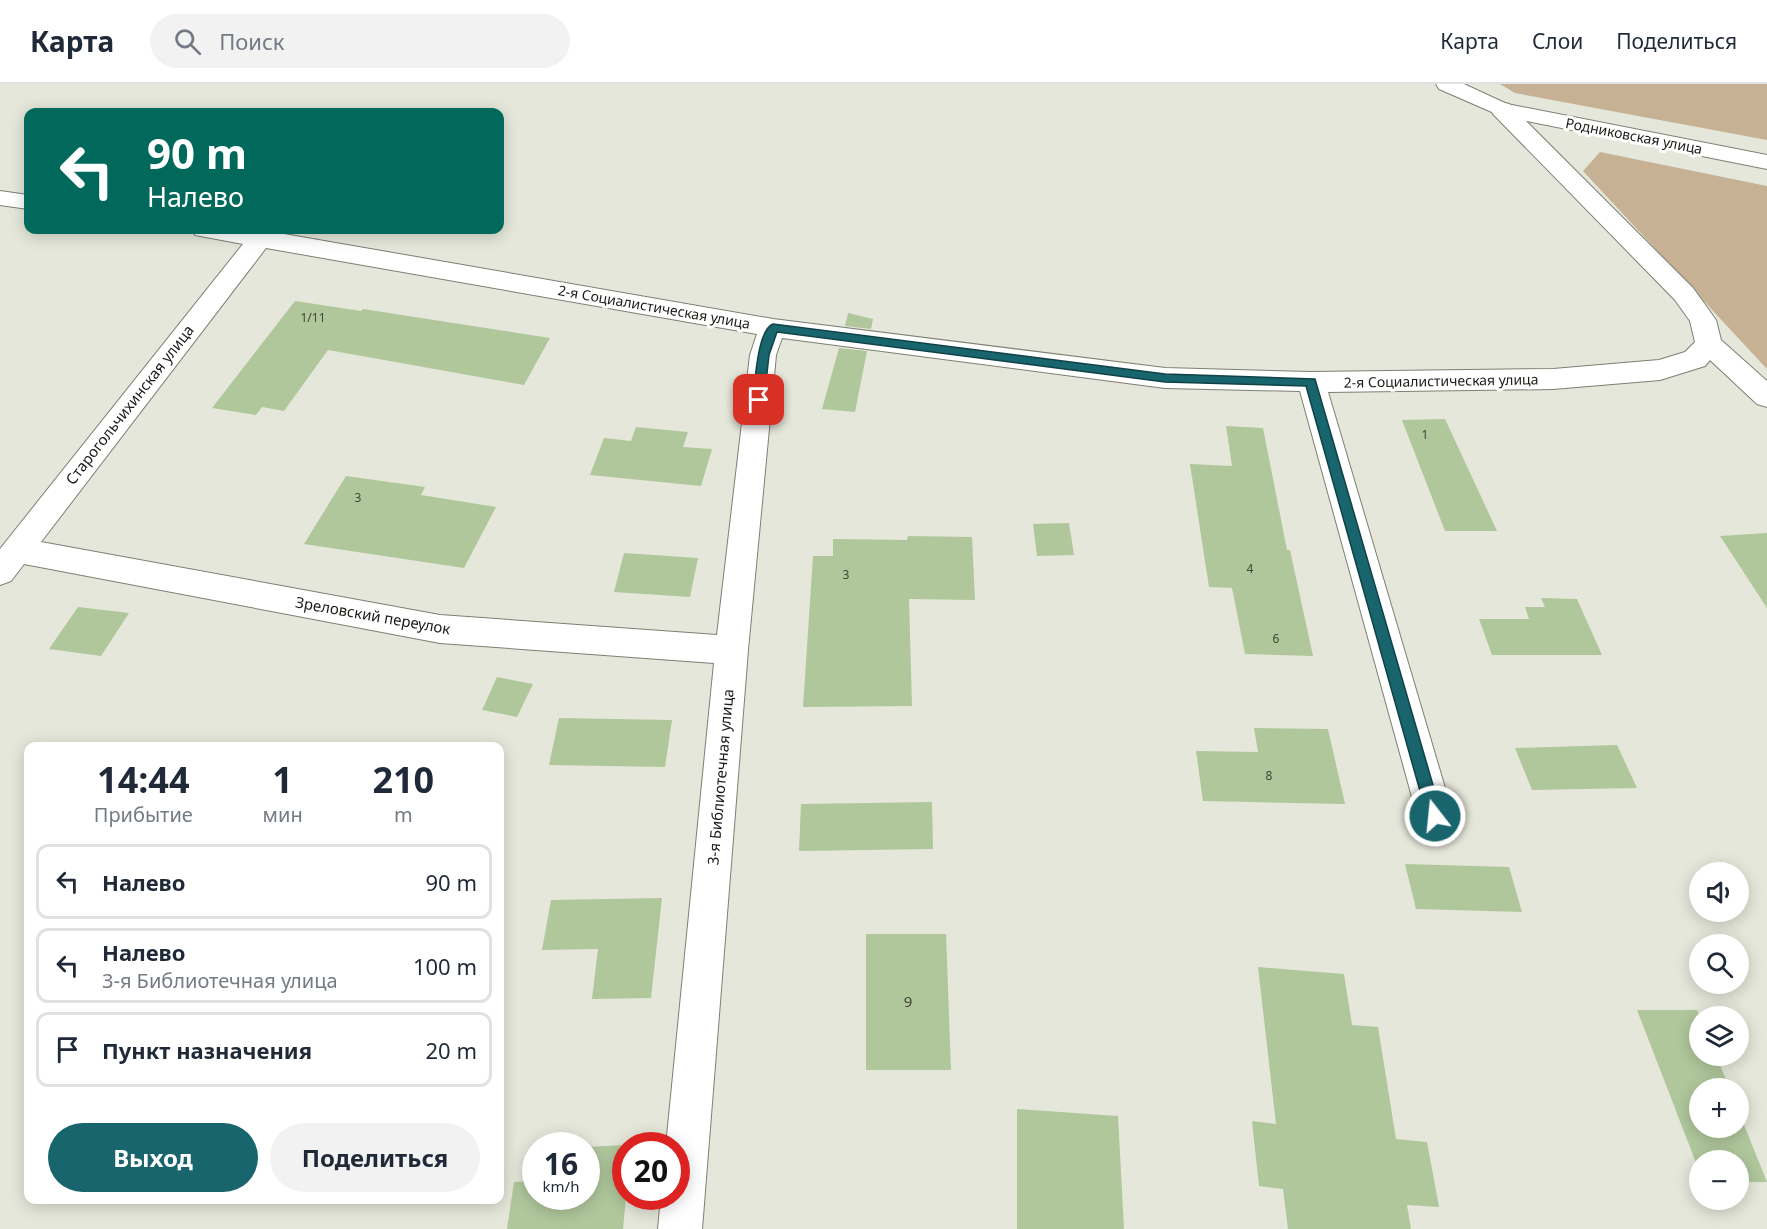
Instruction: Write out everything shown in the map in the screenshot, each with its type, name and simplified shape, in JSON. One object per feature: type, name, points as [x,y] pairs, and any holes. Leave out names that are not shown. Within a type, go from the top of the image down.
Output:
[{"type":"street","points":[[1448,84],[1501,109],[1684,294],[1703,320],[1709,344],[1767,397]]},
{"type":"street","name":"Родниковская улица","points":[[1501,109],[1767,162]]},
{"type":"street","points":[[0,198],[24,201]]},
{"type":"street","name":"2-я Социалистическая улица","points":[[232,234],[773,327],[1165,378],[1311,382],[1553,379],[1660,370],[1695,359],[1709,344]]},
{"type":"street","name":"Старогольчихинская улица","points":[[9,561],[261,238]]},
{"type":"street","name":"3-я Библиотечная улица","points":[[680,1229],[732,650],[764,355],[773,327]]},
{"type":"street","points":[[1311,382],[1435,816]]},
{"type":"street","name":"Зреловский переулок","points":[[9,561],[440,629],[732,650]]},
{"type":"shaded area","points":[[1500,84],[1767,84],[1767,140],[1515,93]]},
{"type":"shaded area","points":[[1600,152],[1767,186],[1767,369],[1583,171]]},
{"type":"building","points":[[295,301],[361,311],[363,309],[550,338],[524,385],[328,350],[284,411],[262,407],[256,415],[212,408]]},
{"type":"building","points":[[848,313],[873,319],[871,329],[845,326]]},
{"type":"building","points":[[839,348],[867,351],[855,412],[822,409]]},
{"type":"building","points":[[1445,419],[1497,531],[1445,531],[1402,420]]},
{"type":"building","points":[[1226,426],[1263,428],[1287,550],[1290,550],[1313,656],[1245,654],[1232,588],[1209,587],[1190,464],[1232,466]]},
{"type":"building","points":[[636,427],[688,432],[683,447],[712,449],[701,486],[590,475],[604,438],[631,441]]},
{"type":"building","points":[[346,476],[425,487],[421,495],[496,507],[464,568],[304,544]]},
{"type":"building","points":[[1069,523],[1074,555],[1037,556],[1033,524]]},
{"type":"building","points":[[1767,533],[1767,608],[1720,536]]},
{"type":"building","points":[[908,536],[972,537],[975,600],[909,599],[912,706],[803,707],[813,556],[833,556],[833,539],[907,540]]},
{"type":"building","points":[[624,553],[698,558],[690,597],[614,592]]},
{"type":"building","points":[[1541,598],[1577,599],[1602,655],[1492,655],[1479,619],[1529,619],[1525,607],[1545,607]]},
{"type":"building","points":[[78,607],[129,613],[101,656],[49,649]]},
{"type":"building","points":[[497,677],[533,684],[517,717],[482,710]]},
{"type":"building","points":[[559,718],[672,720],[665,767],[549,765]]},
{"type":"building","points":[[1254,728],[1328,729],[1345,804],[1203,801],[1196,751],[1258,752]]},
{"type":"building","points":[[1617,745],[1637,788],[1532,790],[1515,748]]},
{"type":"building","points":[[932,802],[933,849],[799,851],[801,804]]},
{"type":"building","points":[[1405,864],[1509,867],[1522,912],[1416,909]]},
{"type":"building","points":[[662,898],[651,998],[592,999],[598,949],[542,950],[551,900]]},
{"type":"building","points":[[866,934],[946,934],[951,1070],[866,1070]]},
{"type":"building","points":[[1258,967],[1344,974],[1352,1025],[1378,1027],[1396,1139],[1427,1142],[1439,1207],[1407,1205],[1411,1229],[1288,1229],[1283,1189],[1259,1186],[1252,1121],[1276,1124]]},
{"type":"building","points":[[1637,1010],[1689,1010],[1689,1066],[1720,1066],[1725,1078],[1689,1078],[1689,1138],[1749,1137],[1767,1182],[1749,1182],[1749,1150],[1691,1150]]},
{"type":"building","points":[[1017,1109],[1118,1116],[1124,1229],[1017,1229]]},
{"type":"building","points":[[600,1146],[612,1146],[612,1210],[625,1210],[623,1229],[507,1229],[514,1182],[522,1182],[522,1210],[600,1210]]},
{"type":"route","points":[[759,400],[764,355],[773,327],[1165,378],[1311,382],[1435,816]]}]
